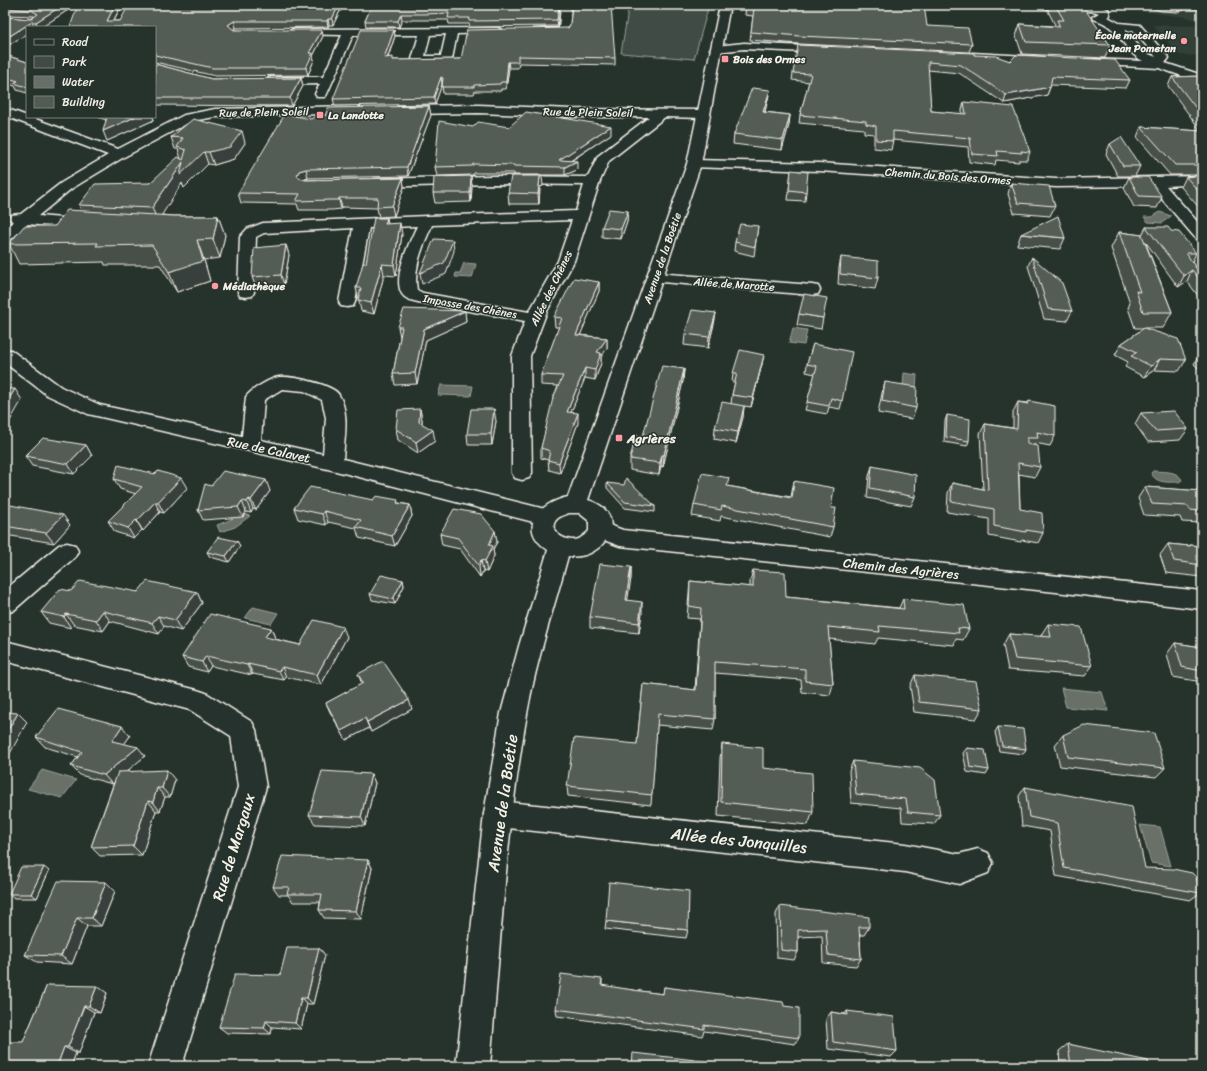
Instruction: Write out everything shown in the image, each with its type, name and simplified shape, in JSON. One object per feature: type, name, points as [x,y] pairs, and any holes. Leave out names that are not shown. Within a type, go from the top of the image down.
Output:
[{"type":"street","points":[[116,26],[123,13],[152,5]]},
{"type":"street","points":[[524,31],[564,31],[566,5]]},
{"type":"street","name":"Avenue de la Boétie","points":[[576,505],[656,278],[694,164],[725,5]]},
{"type":"street","points":[[1043,5],[1076,9],[1075,11],[1080,14],[1099,17],[1114,26],[1140,55],[1147,59],[1202,79]]},
{"type":"street","points":[[1114,26],[1150,27]]},
{"type":"street","points":[[1136,27],[1163,58],[1159,63]]},
{"type":"street","points":[[281,32],[508,31]]},
{"type":"street","points":[[313,111],[349,32]]},
{"type":"street","points":[[425,32],[418,59],[446,58],[452,32]]},
{"type":"street","points":[[716,49],[744,46],[842,50]]},
{"type":"street","points":[[958,56],[1051,60]]},
{"type":"street","points":[[1075,61],[1159,63]]},
{"type":"street","points":[[263,81],[327,80]]},
{"type":"street","name":"Rue de Plein Soleil","points":[[392,110],[479,109],[571,113],[704,114]]},
{"type":"street","name":"Rue de Plein Soleil","points":[[5,237],[24,219],[66,186],[119,154],[188,118],[201,114],[215,113],[368,110]]},
{"type":"street","points":[[5,112],[119,154]]},
{"type":"street","name":"Allée des Chênes","points":[[522,473],[521,356],[535,318],[566,262],[593,181],[603,159],[663,113]]},
{"type":"street","name":"Chemin du Bois des Ormes","points":[[694,164],[819,167],[928,176],[1056,183],[1202,180]]},
{"type":"street","points":[[360,184],[492,180],[593,181]]},
{"type":"street","points":[[1154,182],[1202,237]]},
{"type":"street","points":[[246,292],[248,237],[254,230],[263,228],[427,220],[582,215]]},
{"type":"street","points":[[5,216],[105,226]]},
{"type":"street","name":"Impasse des Chênes","points":[[427,220],[408,272],[407,284],[409,292],[418,297],[535,318]]},
{"type":"street","points":[[347,302],[362,223]]},
{"type":"street","name":"Allée de Marotte","points":[[656,278],[812,290]]},
{"type":"street","name":"Rue de Calavet","points":[[5,354],[54,391],[95,410],[332,463],[546,517]]},
{"type":"street","points":[[251,446],[255,397],[278,383],[308,386],[331,397],[336,418],[332,463]]},
{"type":"street","points":[[576,505],[585,507],[598,516],[601,523],[601,530],[592,542],[577,548],[560,546],[552,543],[543,531],[543,524],[546,517],[558,508],[576,505]]},
{"type":"street","name":"Chemin des Agrières","points":[[601,530],[620,538],[748,553],[1106,588],[1202,600]]},
{"type":"street","name":"Avenue de la Boétie","points":[[473,1066],[498,814],[514,713],[531,646],[560,546]]},
{"type":"street","points":[[5,604],[67,551]]},
{"type":"street","name":"Rue de Margaux","points":[[5,650],[197,701],[243,730],[252,787],[165,1066]]},
{"type":"street","name":"Allée des Jonquilles","points":[[498,814],[905,858],[959,869],[978,863]]},
{"type":"shaded area","points":[[1133,5],[1202,5],[1202,22],[1186,17],[1138,11]]},
{"type":"shaded area","name":"École maternelle Jean Pometan","points":[[1153,25],[1202,26],[1202,56],[1179,55]]},
{"type":"green space","points":[[629,5],[709,5],[694,59],[621,53]]},
{"type":"water","points":[[1160,212],[1171,216],[1162,223],[1148,222],[1144,217],[1152,217]]},
{"type":"water","points":[[464,263],[476,264],[472,278],[455,277],[456,273],[460,273]]},
{"type":"water","points":[[793,328],[807,330],[804,345],[789,343]]},
{"type":"water","points":[[904,373],[917,375],[916,388],[903,386]]},
{"type":"water","points":[[441,385],[473,386],[471,396],[438,395]]},
{"type":"water","points":[[1153,471],[1174,473],[1182,480],[1179,482],[1159,481],[1153,477],[1151,473]]},
{"type":"water","points":[[240,513],[250,516],[235,527],[220,532],[217,525],[230,520]]},
{"type":"water","points":[[253,607],[278,613],[271,624],[245,618]]},
{"type":"water","points":[[1061,688],[1102,692],[1108,711],[1066,707]]},
{"type":"water","points":[[42,770],[76,780],[62,798],[28,789]]},
{"type":"water","points":[[1140,825],[1160,827],[1171,866],[1151,863]]},
{"type":"building","points":[[5,5],[63,5],[5,39],[5,17],[31,19],[38,14],[31,10],[5,8]]},
{"type":"building","points":[[78,5],[115,5],[107,21],[120,21],[126,10],[143,5],[339,5],[332,19],[328,19],[327,21],[234,21],[228,25],[234,30],[322,30],[309,53],[313,53],[306,68],[213,68],[156,55],[156,26],[70,26]]},
{"type":"building","points":[[372,5],[559,5],[557,20],[469,21],[470,18],[448,18],[449,13],[401,14],[398,21],[365,21]]},
{"type":"building","points":[[572,5],[611,5],[615,58],[518,56],[518,62],[508,62],[506,82],[501,82],[500,84],[474,85],[474,87],[442,87],[443,78],[441,77],[434,97],[333,99],[361,30],[394,30],[384,58],[393,57],[393,60],[461,59],[467,30],[568,28],[570,25]]},
{"type":"building","points":[[746,5],[924,5],[927,26],[968,28],[972,44],[800,36],[751,32],[754,8],[746,8]]},
{"type":"building","points":[[1055,5],[1082,5],[1110,45],[1026,42],[1020,24],[1060,27],[1057,20],[1064,20]]},
{"type":"building","points":[[798,45],[974,53],[974,55],[996,56],[1010,61],[1016,55],[1115,60],[1130,80],[1052,77],[1050,87],[1006,95],[961,65],[928,62],[931,111],[966,114],[964,102],[1013,107],[1030,152],[1021,151],[1022,153],[997,151],[998,156],[972,154],[970,138],[893,131],[893,141],[876,140],[876,126],[866,124],[866,121],[800,115],[811,74],[793,73]]},
{"type":"building","points":[[5,55],[26,62],[26,87],[14,83],[18,81],[5,77]]},
{"type":"building","points":[[156,64],[212,79],[301,78],[290,98],[156,98]]},
{"type":"building","points":[[1202,76],[1202,116],[1172,77]]},
{"type":"building","points":[[752,88],[770,90],[763,112],[790,115],[783,140],[734,134]]},
{"type":"building","points":[[429,106],[407,167],[306,169],[299,171],[297,175],[299,178],[306,180],[403,178],[392,206],[377,207],[378,198],[339,198],[339,200],[296,201],[300,194],[238,193],[285,114],[311,119],[317,115],[325,116],[328,108]]},
{"type":"building","points":[[526,112],[611,126],[559,160],[577,161],[565,167],[473,164],[472,166],[435,167],[439,121],[473,127],[478,122],[509,127]]},
{"type":"building","points":[[107,118],[133,118],[103,131]]},
{"type":"building","points":[[193,119],[242,131],[230,147],[204,152],[180,175],[183,162],[152,208],[79,205],[95,184],[150,183],[178,157],[183,160],[186,150],[177,147],[183,138],[171,137]]},
{"type":"building","points":[[1141,127],[1202,131],[1202,165],[1175,165]]},
{"type":"building","points":[[1121,137],[1140,166],[1123,166],[1110,144]]},
{"type":"building","points":[[791,170],[808,172],[806,192],[789,190]]},
{"type":"building","points":[[1202,175],[1202,195],[1186,177]]},
{"type":"building","points":[[471,176],[470,193],[433,193],[434,177]]},
{"type":"building","points":[[511,176],[542,176],[540,177],[538,194],[508,193]]},
{"type":"building","points":[[1129,177],[1148,177],[1162,197],[1139,196]]},
{"type":"building","points":[[1011,183],[1049,186],[1055,206],[1018,203]]},
{"type":"building","points":[[609,209],[628,211],[621,229],[602,227]]},
{"type":"building","points":[[67,210],[174,216],[218,216],[213,239],[197,240],[203,261],[169,272],[152,245],[96,246],[98,243],[9,244],[24,226],[55,226]]},
{"type":"building","points":[[1058,216],[1065,238],[1021,234]]},
{"type":"building","points":[[374,218],[387,218],[385,224],[400,223],[394,265],[382,264],[371,303],[358,300],[361,288],[356,288],[363,263],[366,263]]},
{"type":"building","points":[[740,224],[758,226],[755,247],[735,242]]},
{"type":"building","points":[[1146,227],[1168,227],[1171,231],[1179,232],[1196,253],[1186,253],[1196,268],[1202,268],[1202,282],[1192,270],[1184,276]]},
{"type":"building","points":[[1119,232],[1142,235],[1172,312],[1143,312],[1136,291],[1140,292]]},
{"type":"building","points":[[434,239],[453,240],[444,263],[420,273]]},
{"type":"building","points":[[286,245],[281,275],[252,277],[254,248]]},
{"type":"building","points":[[841,257],[878,261],[878,278],[840,274]]},
{"type":"building","points":[[1032,257],[1062,283],[1072,311],[1048,309]]},
{"type":"building","points":[[574,278],[599,282],[576,335],[607,338],[597,352],[601,353],[595,370],[585,368],[567,412],[578,413],[559,463],[548,460],[550,451],[541,448],[553,398],[563,376],[541,375],[562,318],[554,317]]},
{"type":"building","points":[[804,294],[827,298],[823,318],[799,314]]},
{"type":"building","points":[[404,309],[465,311],[424,329],[415,373],[393,374],[402,327],[398,327]]},
{"type":"building","points":[[692,310],[716,313],[709,337],[685,334]]},
{"type":"building","points":[[1144,328],[1178,339],[1186,360],[1160,359],[1151,366],[1131,356],[1137,352],[1121,344]]},
{"type":"building","points":[[813,344],[852,352],[842,401],[831,398],[829,406],[807,402],[817,366],[807,364]]},
{"type":"building","points":[[740,350],[764,355],[753,398],[732,395],[737,373],[733,373]]},
{"type":"building","points":[[662,366],[684,369],[664,455],[662,455],[660,463],[630,459],[636,435],[643,436]]},
{"type":"building","points":[[885,382],[917,387],[916,408],[882,401]]},
{"type":"building","points":[[5,389],[15,389],[5,405]]},
{"type":"building","points":[[1029,401],[1055,406],[1055,436],[1037,432],[1038,438],[1027,438],[1027,444],[1038,446],[1040,467],[1018,463],[1020,509],[1042,513],[1043,533],[1026,530],[1026,532],[994,526],[994,509],[951,501],[952,483],[988,490],[985,424],[1017,429],[1018,402],[1028,404]]},
{"type":"building","points":[[722,402],[744,406],[738,432],[715,428]]},
{"type":"building","points":[[420,409],[419,422],[433,430],[416,442],[396,429],[398,410]]},
{"type":"building","points":[[471,409],[494,409],[491,434],[467,434]]},
{"type":"building","points":[[1174,411],[1188,429],[1155,431],[1141,413]]},
{"type":"building","points":[[947,415],[970,419],[969,441],[946,437]]},
{"type":"building","points":[[43,438],[86,445],[68,464],[25,456]]},
{"type":"building","points":[[118,465],[155,474],[158,471],[181,478],[158,502],[155,502],[137,521],[136,520],[128,528],[108,521],[142,487],[114,479]]},
{"type":"building","points":[[872,466],[916,475],[915,497],[870,488]]},
{"type":"building","points":[[223,471],[266,480],[251,500],[249,499],[247,502],[242,501],[238,507],[198,510],[205,484],[211,486]]},
{"type":"building","points":[[702,473],[729,478],[727,486],[792,498],[794,481],[834,488],[831,508],[836,508],[833,527],[722,506],[721,510],[694,505]]},
{"type":"building","points":[[626,478],[655,506],[625,502],[607,483],[624,485]]},
{"type":"building","points":[[310,487],[373,500],[376,496],[398,500],[397,503],[410,505],[392,536],[356,527],[361,520],[324,511],[322,514],[294,508]]},
{"type":"building","points":[[1145,487],[1202,491],[1202,511],[1190,510],[1188,506],[1152,504]]},
{"type":"building","points":[[5,504],[63,515],[46,533],[5,526]]},
{"type":"building","points":[[454,509],[481,514],[495,531],[489,545],[493,546],[485,561],[481,560],[479,566],[458,538],[440,534]]},
{"type":"building","points":[[218,537],[237,541],[226,556],[207,552]]},
{"type":"building","points":[[1168,544],[1202,546],[1202,565],[1174,561]]},
{"type":"building","points":[[600,564],[631,567],[626,600],[642,602],[639,623],[590,617]]},
{"type":"building","points":[[753,570],[785,572],[786,597],[904,609],[903,599],[964,605],[969,629],[958,628],[959,633],[879,626],[880,632],[828,627],[833,684],[805,681],[805,669],[715,662],[715,719],[658,714],[652,795],[567,786],[574,738],[637,744],[643,684],[696,690],[701,608],[689,606],[690,581],[753,587]]},
{"type":"building","points":[[381,575],[403,580],[393,599],[370,594]]},
{"type":"building","points":[[80,581],[138,592],[147,581],[197,592],[175,620],[158,616],[152,623],[103,611],[96,620],[66,614],[64,617],[41,612],[60,589],[71,591]]},
{"type":"building","points":[[210,614],[271,628],[265,637],[300,645],[314,620],[343,627],[317,675],[282,667],[279,671],[206,656],[202,662],[182,657]]},
{"type":"building","points":[[1048,624],[1081,627],[1092,666],[1015,659],[1009,634],[1051,637]]},
{"type":"building","points":[[1175,643],[1202,647],[1202,671],[1182,667]]},
{"type":"building","points":[[383,661],[409,700],[367,722],[365,718],[341,731],[326,703],[363,683],[358,674]]},
{"type":"building","points":[[915,675],[976,681],[982,709],[919,702]]},
{"type":"building","points":[[58,709],[122,726],[112,741],[138,747],[104,775],[71,766],[82,752],[36,737]]},
{"type":"building","points":[[5,712],[18,713],[5,735]]},
{"type":"building","points":[[1084,725],[1154,733],[1165,768],[1068,757],[1063,735]]},
{"type":"building","points":[[998,727],[1023,729],[1026,749],[1002,746]]},
{"type":"building","points":[[722,744],[763,748],[763,768],[812,773],[813,812],[721,802]]},
{"type":"building","points":[[967,748],[985,750],[989,770],[970,767]]},
{"type":"building","points":[[853,761],[920,768],[935,780],[940,815],[908,812],[906,799],[856,794]]},
{"type":"building","points":[[167,770],[162,788],[157,788],[153,802],[148,801],[133,846],[91,847],[118,772]]},
{"type":"building","points":[[322,771],[371,774],[361,817],[309,815]]},
{"type":"building","points":[[1025,787],[1132,807],[1145,868],[1173,869],[1192,873],[1196,877],[1200,893],[1064,868],[1057,823],[1029,817]]},
{"type":"building","points":[[282,856],[368,860],[356,911],[319,910],[322,894],[287,894],[289,887],[273,887]]},
{"type":"building","points":[[21,867],[44,867],[31,894],[9,894]]},
{"type":"building","points":[[58,881],[106,882],[92,918],[77,918],[61,956],[25,955]]},
{"type":"building","points":[[609,882],[689,891],[688,930],[606,921]]},
{"type":"building","points":[[780,906],[869,917],[869,927],[859,927],[861,959],[828,955],[826,929],[798,930],[798,952],[781,950]]},
{"type":"building","points":[[287,948],[319,948],[307,998],[301,998],[295,1023],[266,1021],[264,1028],[219,1027],[235,974],[280,975]]},
{"type":"building","points":[[561,974],[602,979],[601,985],[663,994],[664,987],[783,1002],[784,1006],[799,1008],[799,1038],[704,1025],[704,1029],[556,1009]]},
{"type":"building","points":[[47,985],[97,986],[89,1006],[84,1006],[68,1047],[64,1047],[57,1066],[23,1064],[22,1066],[5,1066],[5,1042],[23,1042]]},
{"type":"building","points":[[847,1011],[894,1017],[897,1051],[833,1042],[831,1012],[848,1015]]},
{"type":"building","points":[[1068,1044],[1148,1061],[1149,1066],[1071,1066]]},
{"type":"building","points":[[633,1053],[713,1062],[713,1066],[632,1066]]},
{"type":"place","name":"École maternelle Jean Pometan","points":[[1184,41]]},
{"type":"place","name":"Bois des Ormes","points":[[725,59]]},
{"type":"place","name":"La Landotte","points":[[320,115]]},
{"type":"place","name":"Médiathèque","points":[[215,286]]},
{"type":"place","name":"Agrières","points":[[619,438]]}]
